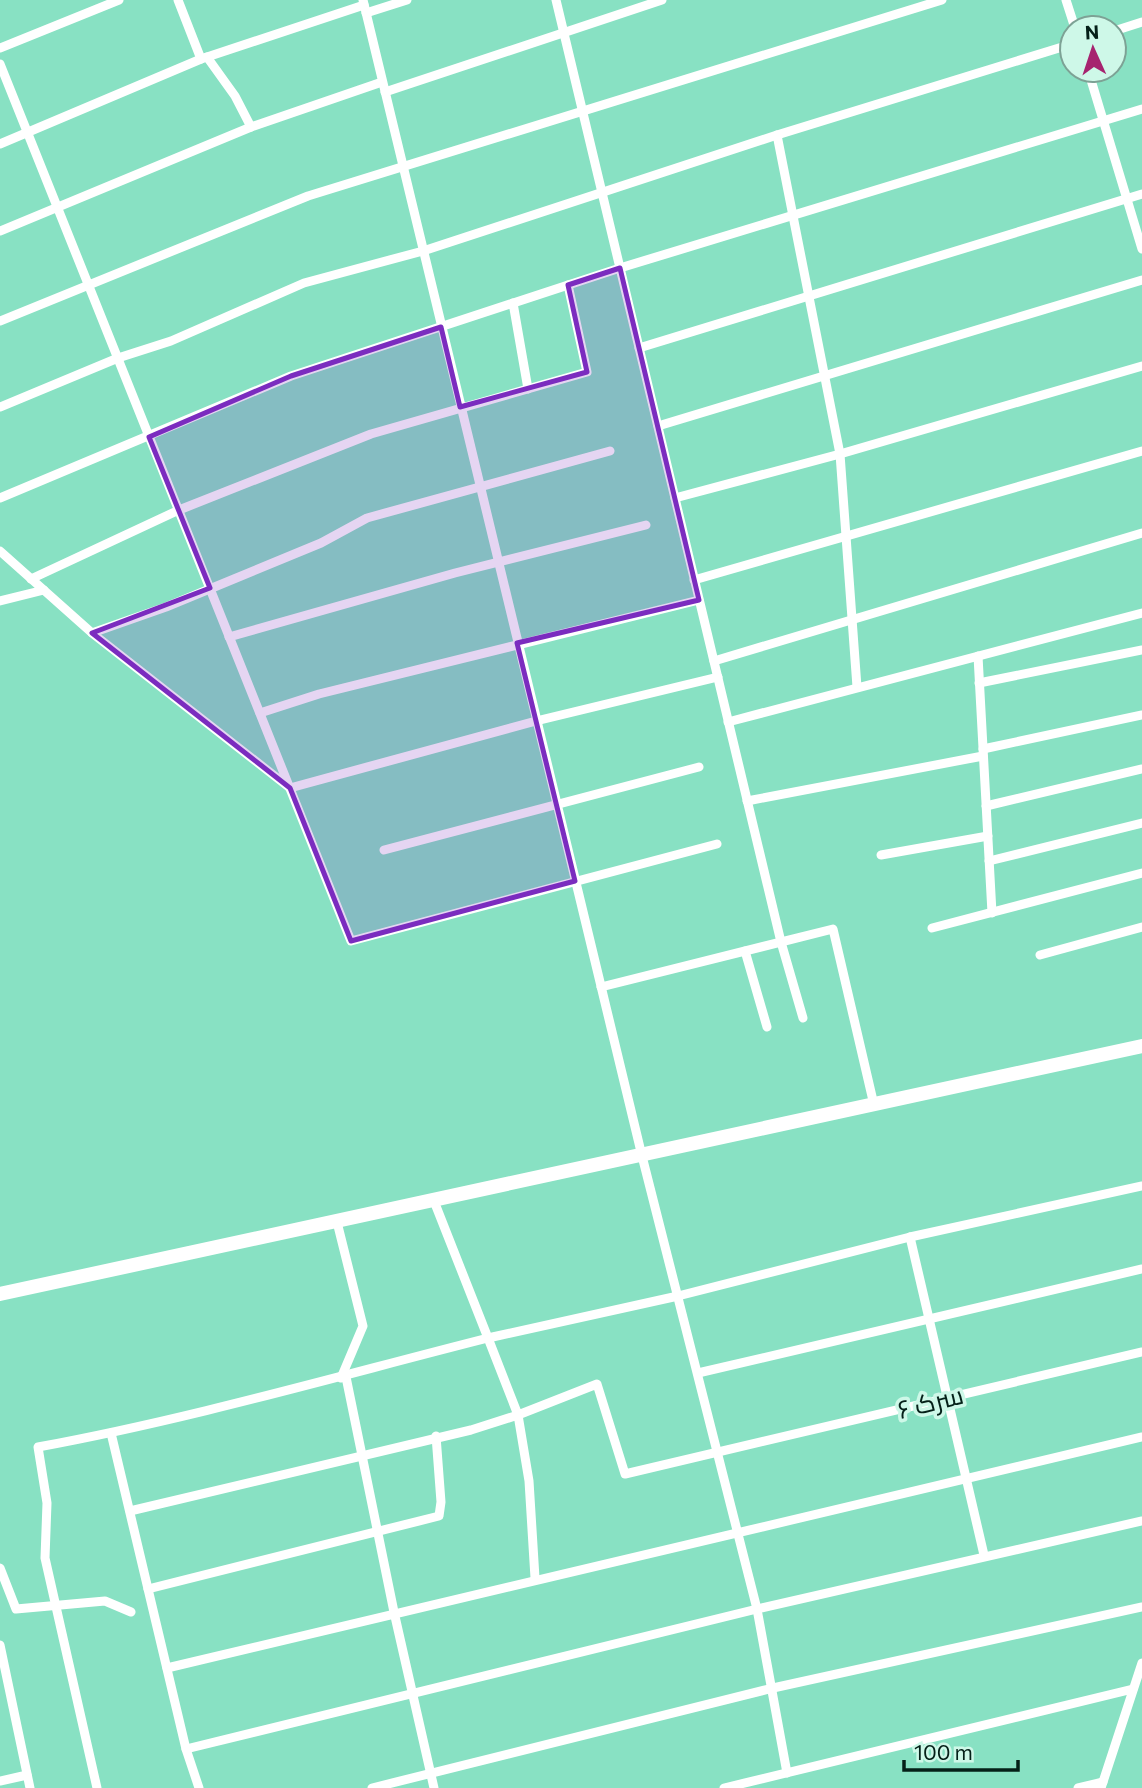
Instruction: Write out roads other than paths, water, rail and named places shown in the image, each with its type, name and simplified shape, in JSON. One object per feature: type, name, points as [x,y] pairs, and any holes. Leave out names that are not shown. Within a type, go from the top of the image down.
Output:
[{"type":"main road","points":[[0,1294],[1142,1046]]},
{"type":"street","points":[[0,48],[119,0]]},
{"type":"street","points":[[178,0],[204,58],[236,96],[251,127]]},
{"type":"street","points":[[0,144],[204,58],[364,6],[407,0]]},
{"type":"street","points":[[556,0],[781,942],[803,1017]]},
{"type":"street","points":[[0,232],[251,127],[662,0]]},
{"type":"street","points":[[0,321],[308,196],[942,0]]},
{"type":"street","points":[[364,6],[642,1156],[757,1609],[787,1773]]},
{"type":"street","points":[[0,407],[118,358],[171,341],[304,283],[423,251],[604,194],[777,135],[1058,48]]},
{"type":"street","points":[[0,64],[351,941],[718,844]]},
{"type":"street","points":[[1092,84],[1142,249]]},
{"type":"street","points":[[0,498],[291,376],[620,268],[1142,109]]},
{"type":"street","points":[[777,135],[840,454],[857,688]]},
{"type":"street","points":[[639,348],[1142,194]]},
{"type":"street","points":[[657,426],[1142,280]]},
{"type":"street","points":[[31,579],[178,510],[371,434],[587,372],[568,285]]},
{"type":"street","points":[[513,303],[528,388]]},
{"type":"street","points":[[675,498],[840,454],[1142,366]]},
{"type":"street","points":[[694,580],[1142,450]]},
{"type":"street","points":[[92,633],[210,589],[321,543],[367,518],[610,451]]},
{"type":"street","points":[[229,637],[646,525]]},
{"type":"street","points":[[713,661],[1142,533]]},
{"type":"street","points":[[0,551],[92,633],[290,788]]},
{"type":"street","points":[[0,601],[44,590]]},
{"type":"street","points":[[260,713],[319,694],[517,643],[699,600]]},
{"type":"street","points":[[728,722],[1142,613]]},
{"type":"street","points":[[979,683],[1142,650]]},
{"type":"street","points":[[978,656],[992,913]]},
{"type":"street","points":[[290,788],[536,721],[718,677]]},
{"type":"street","points":[[747,801],[983,752],[1142,715]]},
{"type":"street","points":[[384,850],[699,767]]},
{"type":"street","points":[[986,806],[1142,769]]},
{"type":"street","points":[[989,861],[1142,823]]},
{"type":"street","points":[[881,855],[988,836]]},
{"type":"street","points":[[932,928],[1142,873]]},
{"type":"street","points":[[1040,955],[1142,927]]},
{"type":"street","points":[[601,987],[833,929],[874,1105]]},
{"type":"street","points":[[745,951],[767,1027]]},
{"type":"street","points":[[97,1788],[45,1558],[47,1503],[38,1447],[111,1433],[344,1377],[488,1338],[678,1296],[910,1237],[1142,1186]]},
{"type":"street","points":[[435,1201],[518,1415],[529,1480],[536,1578]]},
{"type":"street","points":[[337,1222],[363,1326],[344,1377],[363,1454],[377,1532],[433,1788]]},
{"type":"street","points":[[910,1237],[984,1555]]},
{"type":"street","points":[[698,1373],[1142,1269]]},
{"type":"street","name":"سرک ۶","points":[[518,1415],[597,1384],[625,1474],[1142,1352]]},
{"type":"street","points":[[130,1511],[436,1436],[471,1430],[518,1415]]},
{"type":"street","points":[[111,1433],[186,1749],[199,1788]]},
{"type":"street","points":[[148,1589],[441,1514],[436,1436]]},
{"type":"street","points":[[167,1668],[536,1578],[1142,1437]]},
{"type":"street","points":[[186,1749],[757,1609],[1142,1521]]},
{"type":"street","points":[[0,1568],[16,1609],[105,1601],[131,1612]]},
{"type":"street","points":[[372,1788],[773,1688],[1142,1607]]},
{"type":"street","points":[[0,1645],[30,1788]]},
{"type":"street","points":[[1078,1788],[1102,1785],[1133,1689],[1140,1677],[1142,1663]]},
{"type":"street","points":[[724,1788],[1133,1689]]},
{"type":"street","points":[[0,1696],[10,1694]]},
{"type":"street","points":[[0,1781],[27,1775]]}]
